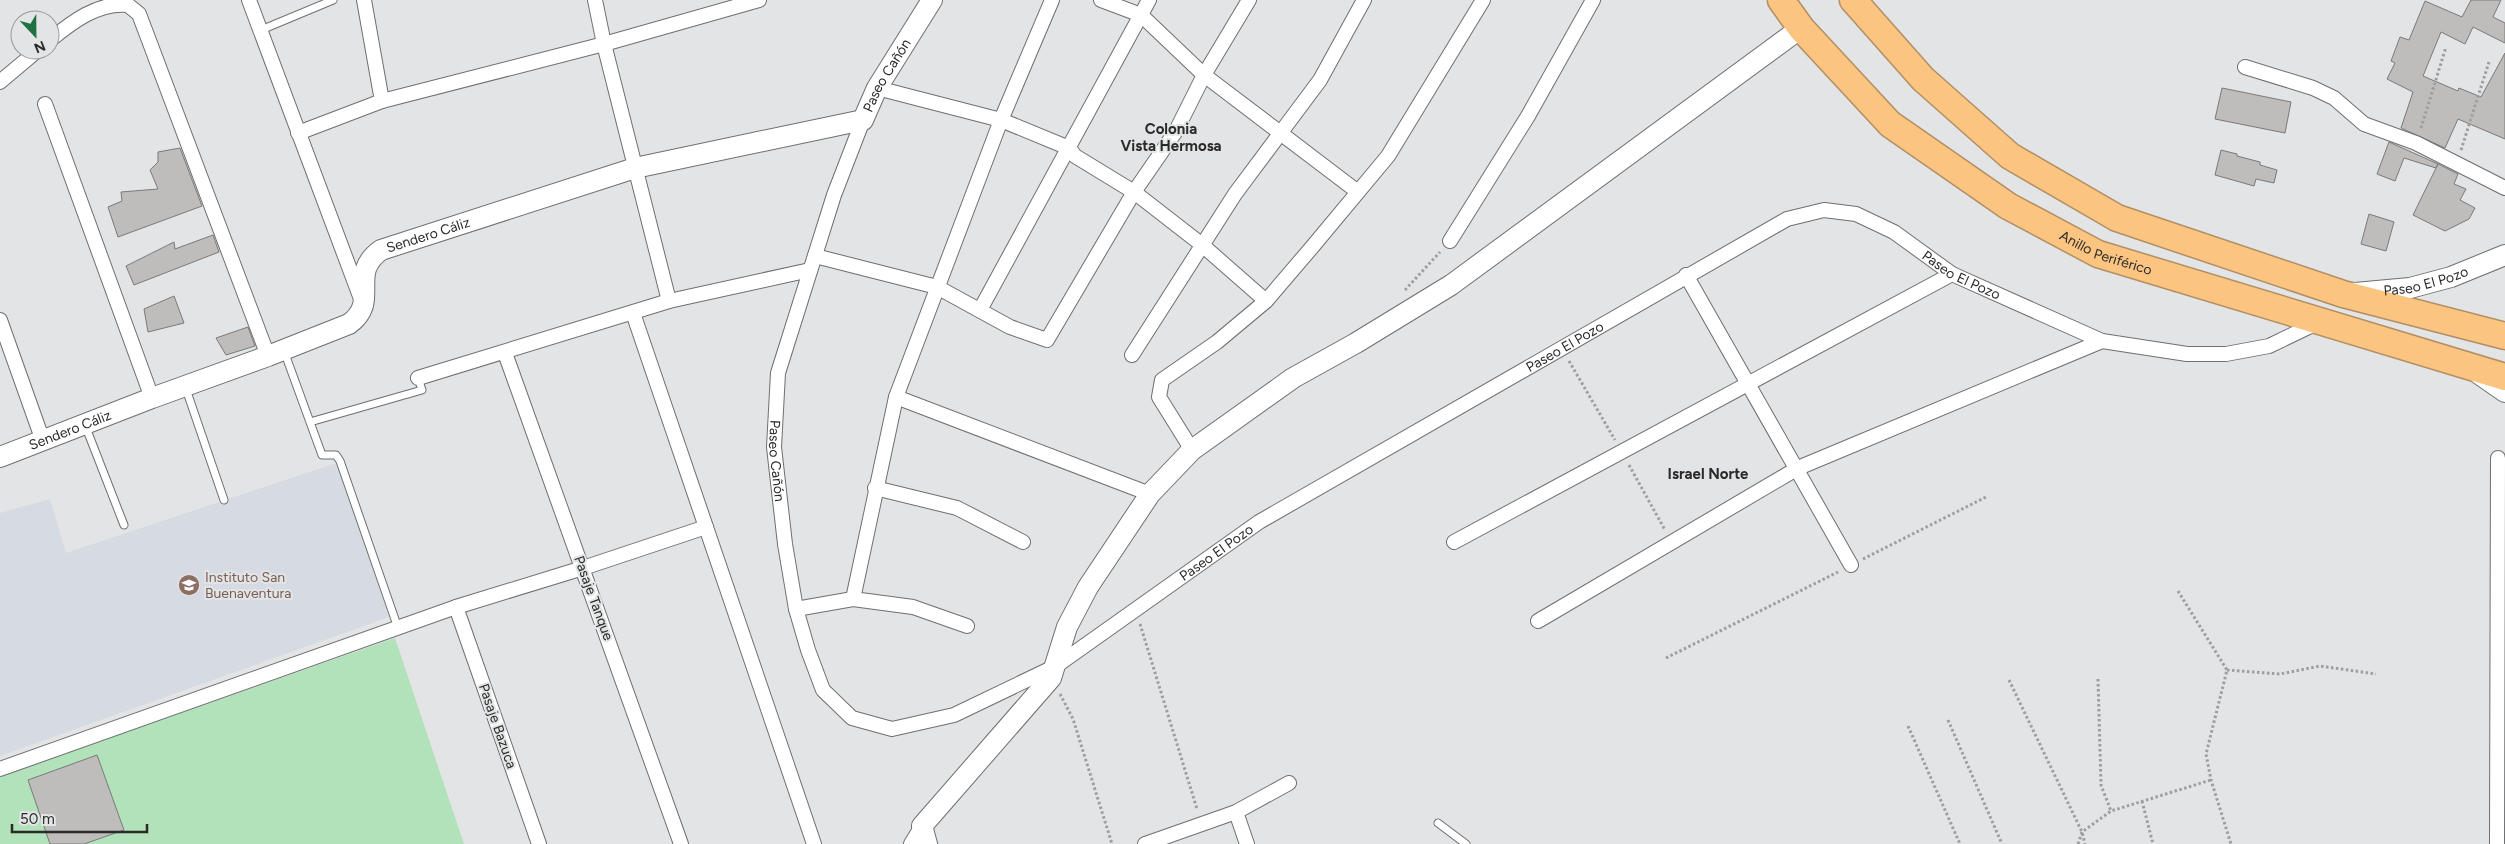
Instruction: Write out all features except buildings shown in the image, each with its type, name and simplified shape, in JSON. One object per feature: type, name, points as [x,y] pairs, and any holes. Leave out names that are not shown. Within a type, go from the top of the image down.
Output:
[{"type":"highway","name":"Anillo Periférico","points":[[1781,0],[1801,28],[1890,124],[2008,206],[2098,254],[2505,377]]},
{"type":"highway","points":[[1853,0],[1923,79],[2010,156],[2117,218],[2343,294],[2505,336]]},
{"type":"street","points":[[249,0],[364,308]]},
{"type":"street","points":[[364,0],[382,101]]},
{"type":"street","points":[[595,0],[604,44],[669,301]]},
{"type":"street","points":[[298,133],[382,101],[604,44],[741,2],[759,0]]},
{"type":"street","name":"Paseo Cañón","points":[[932,0],[877,88],[862,120],[834,195],[778,373],[774,447],[785,544],[796,609],[808,650],[823,690],[852,718],[892,729],[954,715],[1054,672]]},
{"type":"street","points":[[852,599],[896,396],[1000,120],[1052,0]]},
{"type":"street","points":[[1101,0],[1141,16],[1204,76],[1358,192]]},
{"type":"street","points":[[980,310],[1149,0]]},
{"type":"street","points":[[418,378],[505,353],[669,301],[813,263],[937,287],[1010,327],[1047,340],[1134,192],[1176,130],[1204,76],[1249,0]]},
{"type":"street","points":[[1132,355],[1201,244],[1280,132],[1320,80],[1364,0]]},
{"type":"street","points":[[1192,450],[1159,397],[1162,380],[1217,342],[1266,301],[1388,156],[1483,0]]},
{"type":"street","points":[[1450,241],[1528,116],[1593,0]]},
{"type":"street","points":[[60,32],[77,18],[110,6],[128,3],[139,14],[276,353]]},
{"type":"street","points":[[1054,672],[1067,627],[1088,587],[1150,494],[1192,450],[1293,378],[1356,343],[1452,285],[1801,28]]},
{"type":"street","points":[[0,82],[26,60]]},
{"type":"street","points":[[2244,67],[2312,88],[2334,98],[2364,124],[2416,143],[2457,162],[2505,188]]},
{"type":"street","points":[[877,88],[1000,120],[1069,148],[1075,156],[1134,192],[1201,244],[1266,301]]},
{"type":"street","points":[[45,104],[152,398]]},
{"type":"street","name":"Sendero Cáliz","points":[[0,457],[349,324],[359,317],[364,308],[365,269],[372,257],[381,250],[635,168],[862,120]]},
{"type":"street","name":"Paseo El Pozo","points":[[925,835],[1054,672],[1259,522],[1786,219],[1824,210],[1856,214],[1894,232],[1952,274],[2102,341],[2187,354],[2226,354],[2269,346],[2319,322]]},
{"type":"street","name":"Paseo El Pozo","points":[[2343,294],[2410,288],[2451,276],[2505,255]]},
{"type":"street","points":[[1454,542],[1750,385],[1952,274]]},
{"type":"street","points":[[1686,275],[1798,468],[1851,565]]},
{"type":"street","points":[[633,313],[814,844]]},
{"type":"street","points":[[0,320],[43,441]]},
{"type":"street","points":[[1538,621],[1798,468],[2102,341]]},
{"type":"street","name":"Pasaje Tanque","points":[[505,353],[681,844]]},
{"type":"street","points":[[2469,367],[2505,392]]},
{"type":"street","points":[[896,396],[1150,494]]},
{"type":"street","points":[[2497,844],[2501,777],[2498,458]]},
{"type":"street","points":[[875,488],[957,508],[1023,542]]},
{"type":"street","points":[[0,769],[456,607],[583,568],[706,527]]},
{"type":"street","points":[[796,609],[852,599],[913,607],[967,626]]},
{"type":"street","name":"Pasaje Bazuca","points":[[456,607],[539,844]]},
{"type":"street","points":[[1145,844],[1236,812],[1289,783]]},
{"type":"street","points":[[1236,812],[1247,844]]},
{"type":"street","points":[[911,844],[925,835]]},
{"type":"lane","points":[[261,30],[333,0]]},
{"type":"lane","points":[[276,353],[310,422],[322,455],[336,455],[340,461],[398,628]]},
{"type":"lane","points":[[310,422],[422,390],[418,378]]},
{"type":"lane","points":[[185,386],[224,500]]},
{"type":"lane","points":[[85,425],[124,525]]},
{"type":"lane","points":[[1438,823],[1466,844]]},
{"type":"path","points":[[2416,143],[2446,47]]},
{"type":"path","points":[[2457,162],[2489,62]]},
{"type":"path","points":[[1666,658],[1986,497]]},
{"type":"path","points":[[2178,591],[2227,670],[2206,754],[2211,780],[2231,844]]},
{"type":"path","points":[[1136,611],[1202,824]]},
{"type":"path","points":[[2227,670],[2280,674],[2320,666],[2376,674]]},
{"type":"path","points":[[1054,672],[1073,719],[1112,844]]},
{"type":"path","points":[[2009,680],[2082,832],[2085,844]]},
{"type":"path","points":[[2098,680],[2101,785],[2110,812]]},
{"type":"path","points":[[1948,720],[2002,844]]},
{"type":"path","points":[[1908,726],[1960,844]]},
{"type":"path","points":[[2078,844],[2082,832],[2110,812],[2211,780]]},
{"type":"path","points":[[2142,801],[2153,844]]},
{"type":"shaded area","name":"Instituto San Buenaventura","points":[[337,463],[389,617],[0,756],[0,513],[50,499],[66,553]]},
{"type":"green space","points":[[395,638],[464,844],[0,844],[0,776]]},
{"type":"place","name":"Instituto San Buenaventura","points":[[189,585]]},
{"type":"district","name":"Colonia Vista Hermosa","points":[[1171,138]]},
{"type":"district","name":"Israel Norte","points":[[1708,474]]}]
